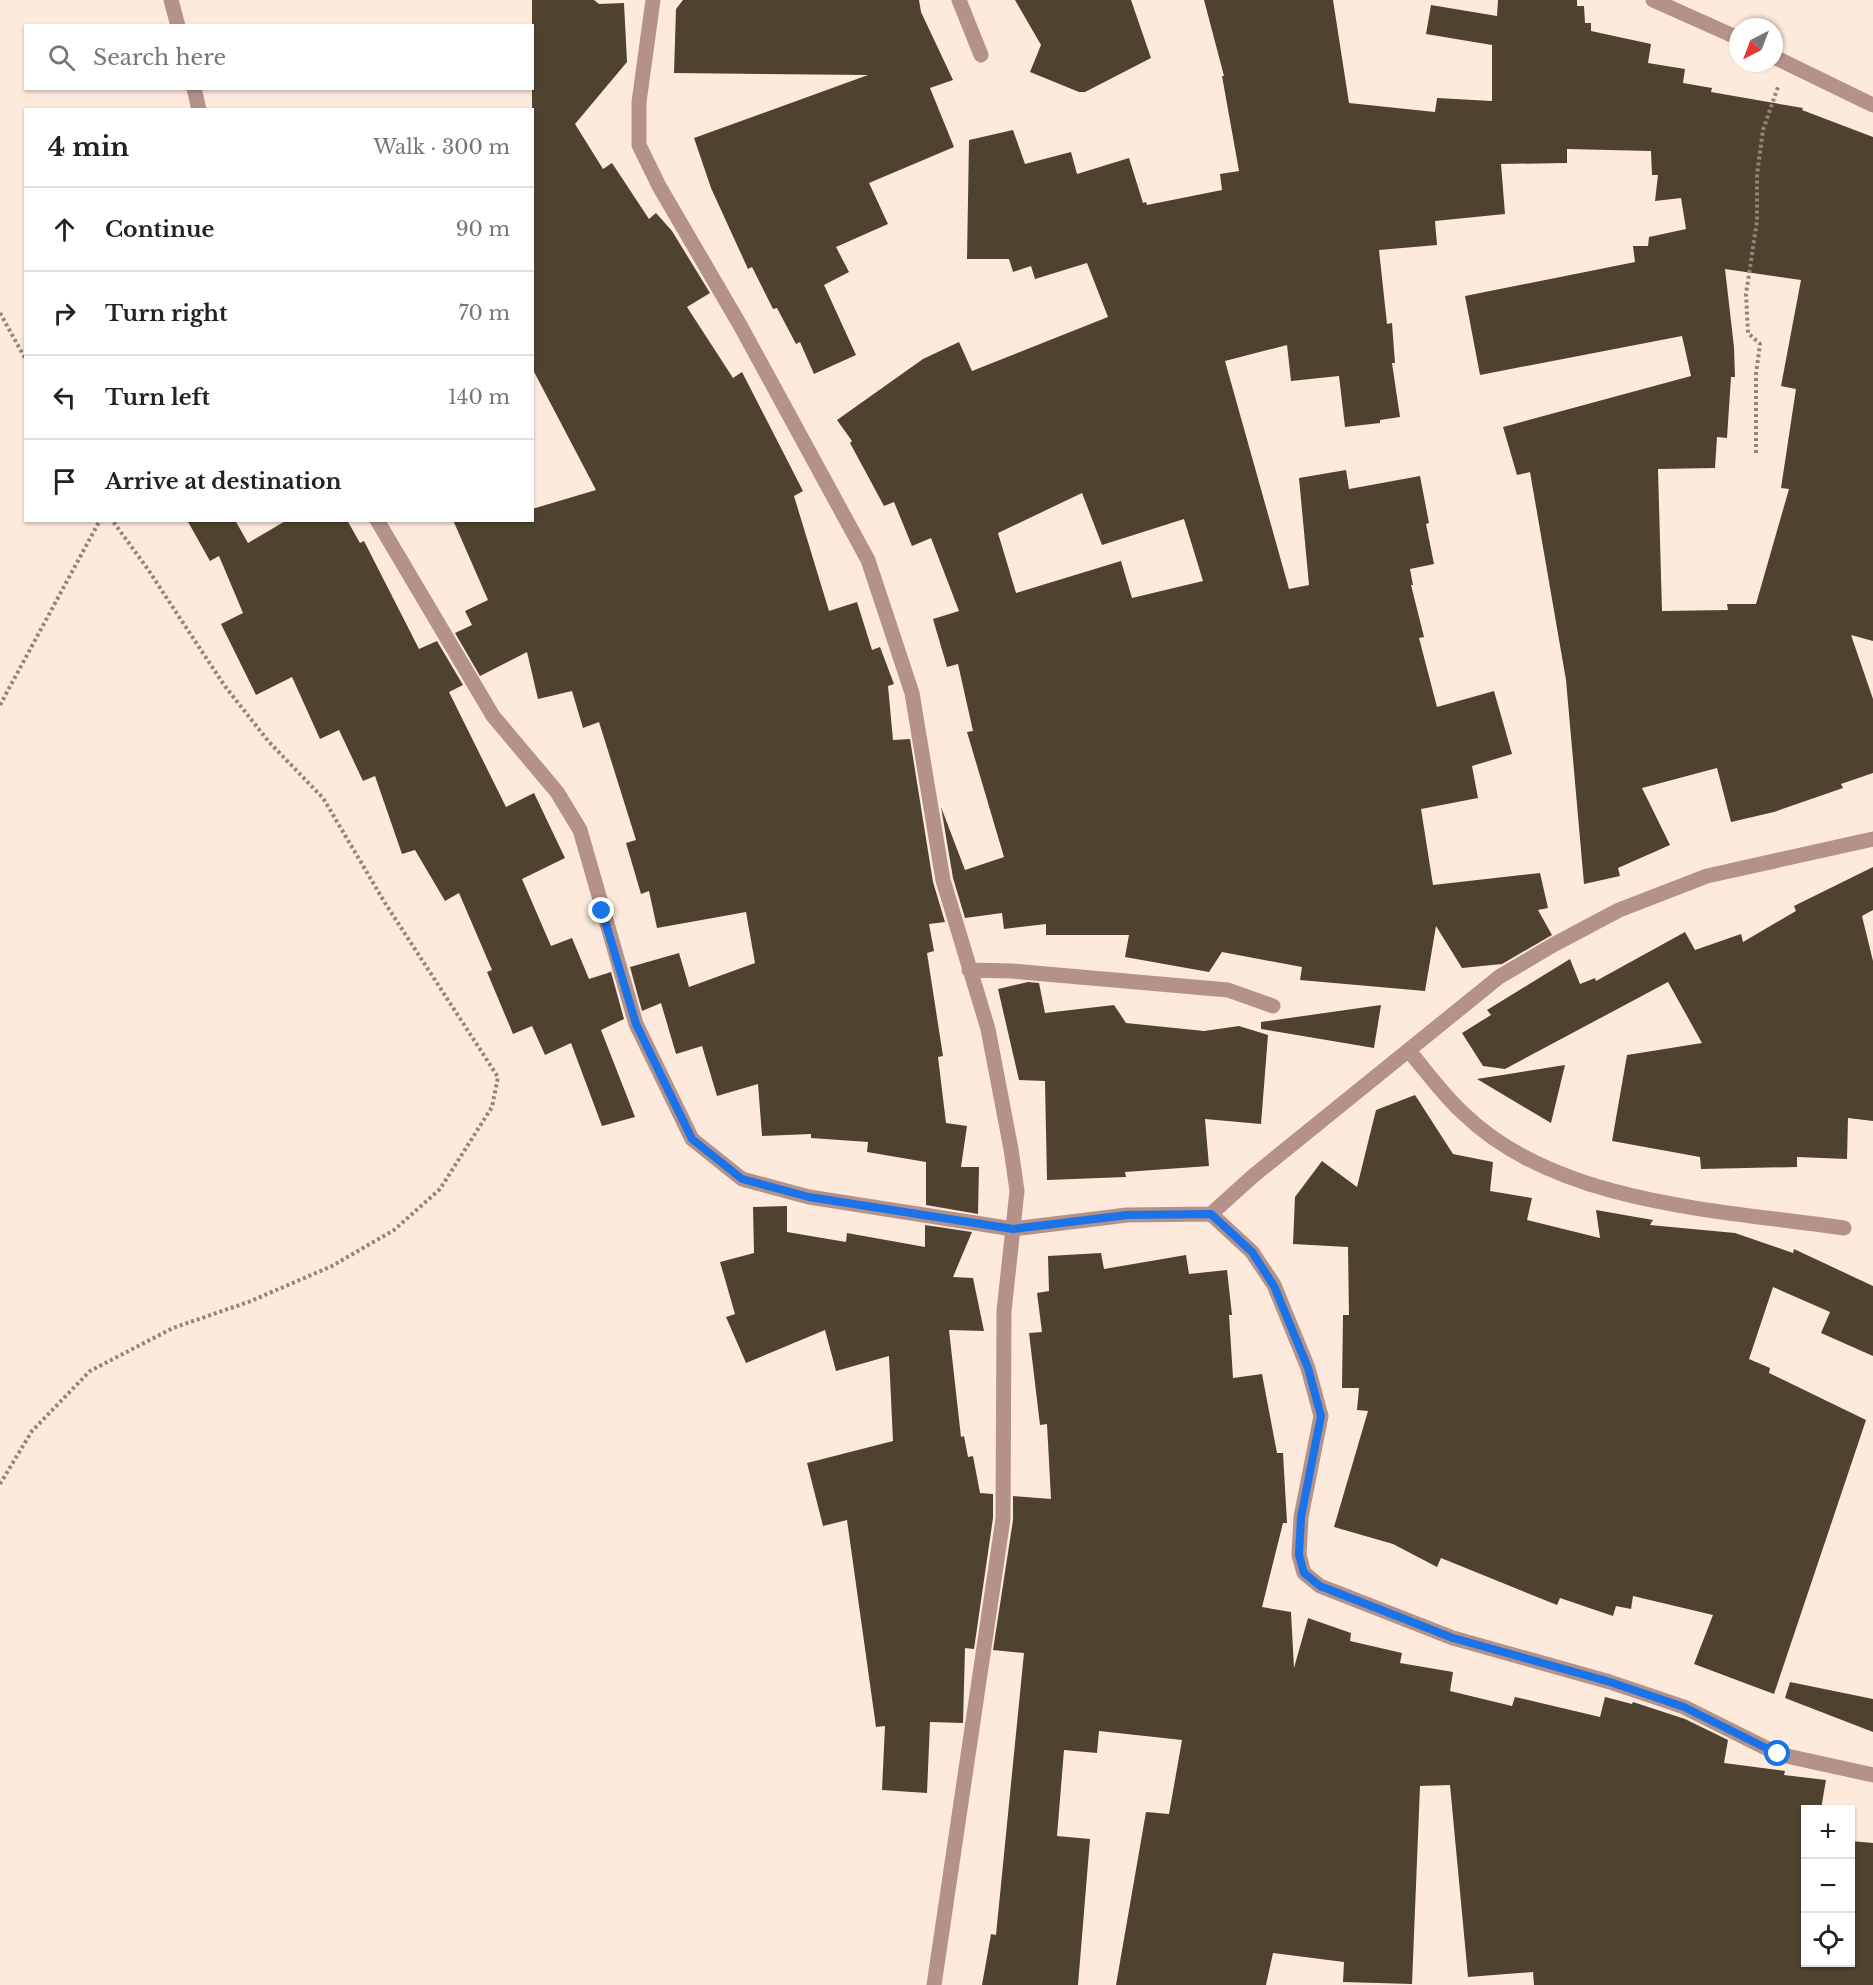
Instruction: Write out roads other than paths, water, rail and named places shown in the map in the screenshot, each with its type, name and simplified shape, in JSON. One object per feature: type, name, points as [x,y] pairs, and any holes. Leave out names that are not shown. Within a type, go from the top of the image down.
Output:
[{"type":"street","points":[[171,0],[177,24]]},
{"type":"street","points":[[653,0],[639,102],[639,145],[658,186],[740,325],[868,560],[912,693],[944,880],[988,1029],[1017,1191],[1004,1311],[1003,1519],[934,1985]]},
{"type":"street","points":[[959,0],[981,55]]},
{"type":"street","points":[[1653,0],[1729,34]]},
{"type":"street","points":[[1783,61],[1873,105]]},
{"type":"street","points":[[195,90],[199,108]]},
{"type":"street","points":[[378,522],[493,716],[557,792],[580,830],[636,1024],[692,1139],[742,1179],[809,1197],[1013,1229],[1127,1215],[1211,1214],[1253,1176],[1499,977],[1553,945],[1620,910],[1707,876],[1873,839]]},
{"type":"street","points":[[969,970],[1012,971],[1228,990],[1273,1006]]},
{"type":"street","points":[[1409,1051],[1463,1114],[1507,1147],[1559,1173],[1598,1186],[1665,1201],[1844,1228]]},
{"type":"street","points":[[1211,1214],[1252,1252],[1274,1286],[1308,1368],[1321,1416],[1301,1517],[1299,1555],[1304,1573],[1320,1586],[1453,1638],[1610,1682],[1684,1707],[1778,1754],[1873,1775]]}]
